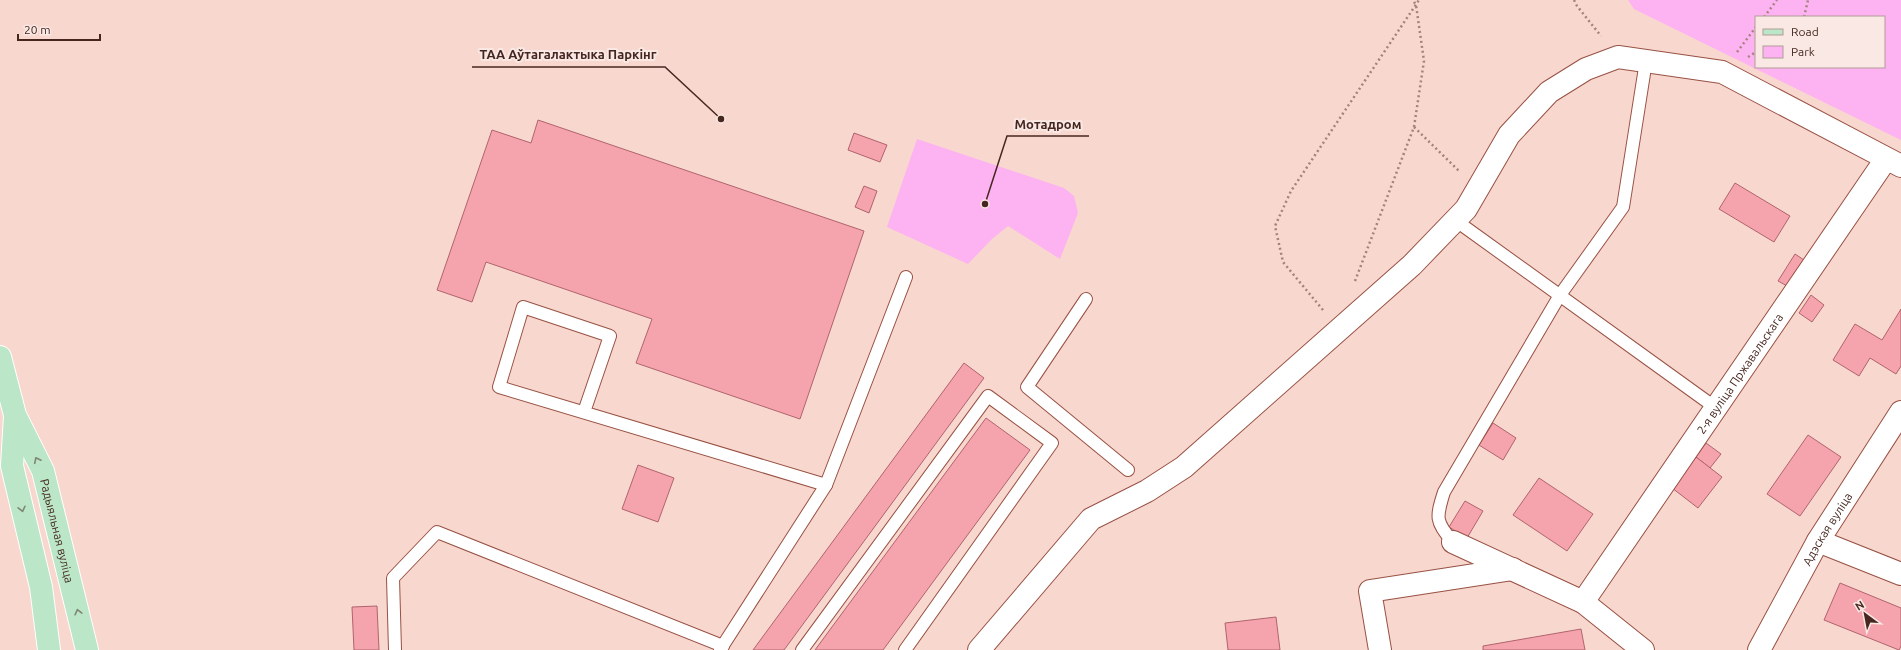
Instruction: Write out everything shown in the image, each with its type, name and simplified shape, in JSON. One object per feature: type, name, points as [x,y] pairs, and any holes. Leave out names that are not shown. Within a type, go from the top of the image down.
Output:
[{"type":"main road","name":"Радыяльная вуліца","points":[[0,357],[15,415],[43,471],[87,650]]},
{"type":"main road","name":"Радыяльная вуліца","points":[[15,415],[12,466],[41,586],[49,650]]},
{"type":"street","points":[[980,650],[1091,519],[1147,491],[1184,467],[1412,265],[1466,209],[1509,135],[1549,92],[1586,69],[1618,57],[1722,72],[1893,162]]},
{"type":"street","name":"2-я вуліца Пржавальскага","points":[[1583,602],[1716,408],[1893,162]]},
{"type":"street","name":"Адэская вуліца","points":[[1759,650],[1818,541],[1901,412]]},
{"type":"street","points":[[1818,541],[1901,574]]},
{"type":"street","points":[[1453,542],[1583,602],[1643,650]]},
{"type":"street","points":[[1380,650],[1370,591],[1512,569]]},
{"type":"lane","points":[[1453,542],[1441,528],[1440,523],[1438,511],[1444,492],[1560,295],[1623,207],[1646,61]]},
{"type":"lane","points":[[1455,220],[1716,408]]},
{"type":"lane","points":[[395,650],[393,578],[437,532],[721,648],[826,485],[906,277]]},
{"type":"lane","points":[[1086,299],[1027,387],[1128,470]]},
{"type":"lane","points":[[584,412],[610,336],[523,307],[499,387],[826,485]]},
{"type":"lane","points":[[802,650],[988,396],[1052,443],[905,650]]},
{"type":"path","points":[[1353,288],[1414,127],[1424,61],[1416,5],[1413,0]]},
{"type":"path","points":[[1341,329],[1308,294],[1283,262],[1274,226],[1291,191],[1419,0]]},
{"type":"path","points":[[1574,0],[1577,6],[1618,57]]},
{"type":"path","points":[[1765,16],[1777,0]]},
{"type":"path","points":[[1804,16],[1808,0]]},
{"type":"path","points":[[1722,72],[1755,28]]},
{"type":"path","points":[[1414,127],[1477,190]]},
{"type":"green space","points":[[1628,0],[1901,0],[1901,140],[1634,9]]},
{"type":"green space","points":[[917,139],[1064,188],[1074,196],[1078,213],[1060,259],[1008,226],[992,239],[968,264],[887,227]]},
{"type":"building","points":[[538,120],[864,231],[800,419],[636,363],[652,319],[486,262],[472,302],[437,290],[492,130],[531,143]]},
{"type":"building","points":[[854,133],[887,145],[880,162],[848,150]]},
{"type":"building","points":[[1735,183],[1790,216],[1774,242],[1719,209]]},
{"type":"building","points":[[864,186],[877,191],[869,213],[855,207]]},
{"type":"building","points":[[1795,254],[1807,262],[1791,288],[1778,281]]},
{"type":"building","points":[[1811,295],[1824,305],[1812,322],[1799,313]]},
{"type":"building","points":[[1901,309],[1901,366],[1896,374],[1870,358],[1859,376],[1833,360],[1855,324],[1882,340]]},
{"type":"building","points":[[964,363],[984,378],[784,650],[753,650]]},
{"type":"building","points":[[986,418],[1030,450],[883,650],[815,650]]},
{"type":"building","points":[[1493,423],[1516,438],[1503,460],[1479,445]]},
{"type":"building","points":[[1808,435],[1841,457],[1800,516],[1767,494]]},
{"type":"building","points":[[1706,443],[1721,454],[1710,468],[1696,457]]},
{"type":"building","points":[[1696,457],[1722,477],[1698,508],[1672,488]]},
{"type":"building","points":[[638,465],[674,478],[658,522],[622,509]]},
{"type":"building","points":[[1539,478],[1593,514],[1567,551],[1513,515]]},
{"type":"building","points":[[1465,501],[1483,511],[1467,538],[1449,527]]},
{"type":"building","points":[[1840,583],[1901,608],[1901,646],[1899,650],[1824,620]]},
{"type":"building","points":[[377,606],[379,650],[354,650],[352,607]]},
{"type":"building","points":[[1276,617],[1280,650],[1228,650],[1225,623]]},
{"type":"building","points":[[1581,629],[1585,650],[1483,650],[1483,646]]},
{"type":"place","name":"ТАА Аўтагалактыка Паркінг","points":[[721,119]]},
{"type":"place","name":"Мотадром","points":[[985,204]]}]
